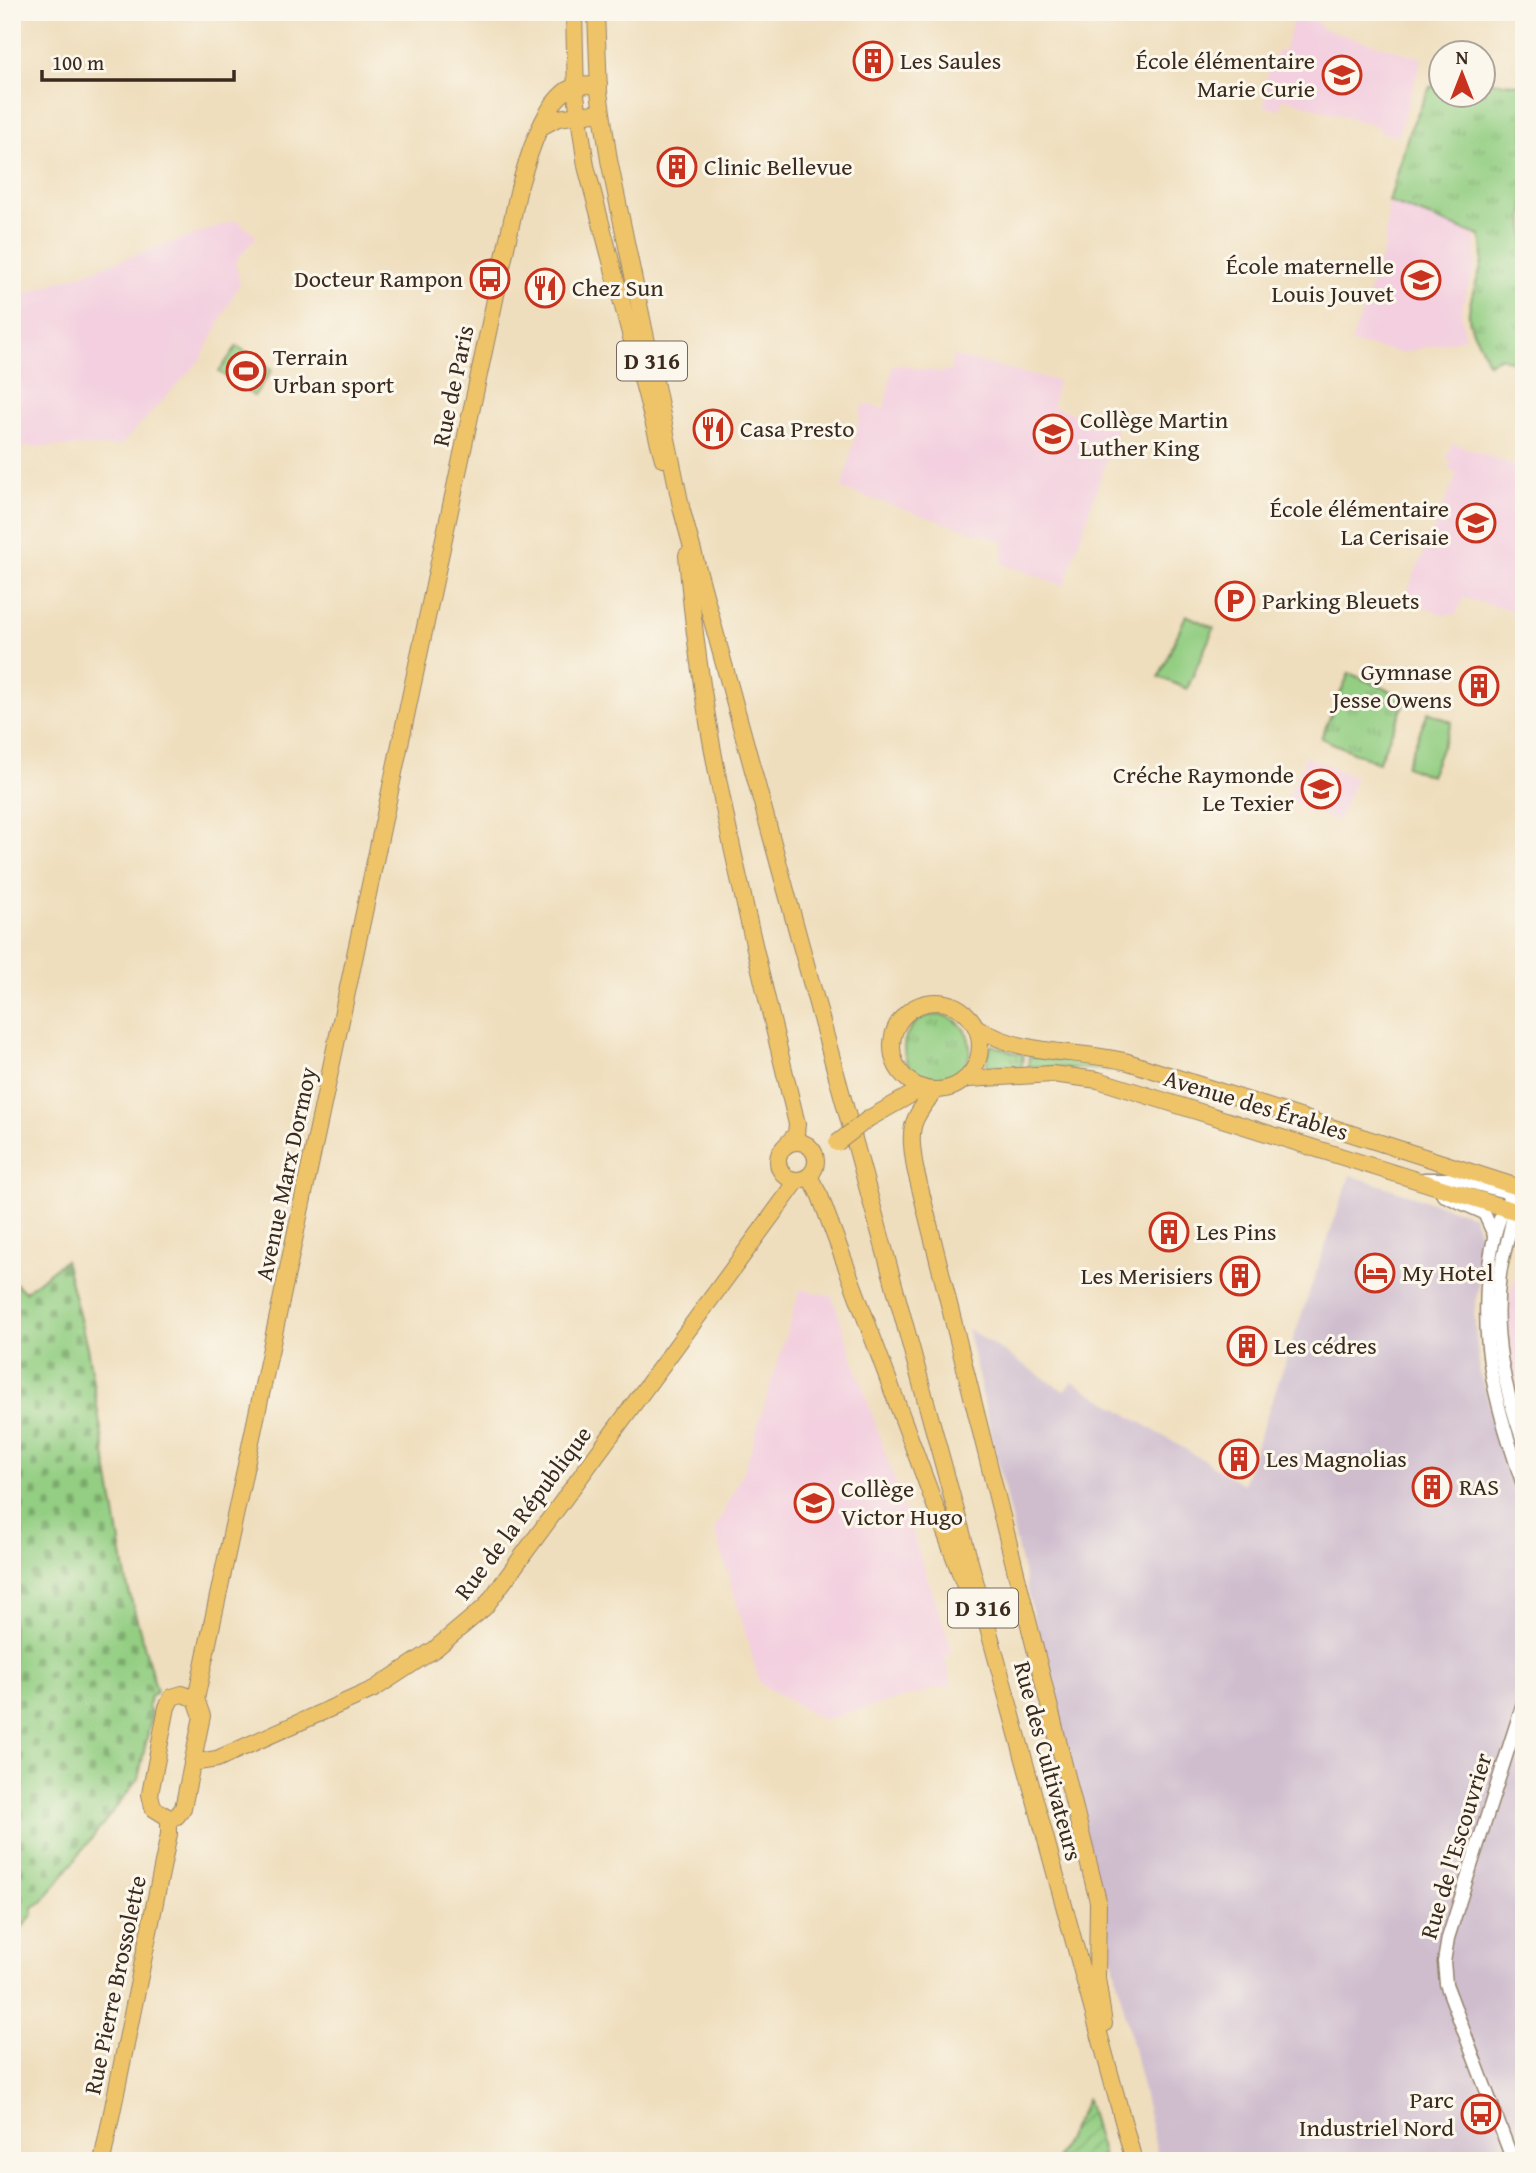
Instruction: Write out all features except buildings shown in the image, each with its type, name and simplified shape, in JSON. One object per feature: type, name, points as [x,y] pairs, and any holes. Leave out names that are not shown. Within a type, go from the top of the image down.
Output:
[{"type":"main road","name":"D 316","points":[[574,12],[575,87],[594,204],[648,411],[683,514]]},
{"type":"main road","name":"D 316","points":[[596,12],[601,112],[611,172],[683,514]]},
{"type":"main road","points":[[575,87],[599,85]]},
{"type":"main road","name":"Rue de Paris","points":[[419,658],[518,192],[531,148],[559,98],[575,87]]},
{"type":"main road","points":[[543,126],[558,118],[601,112]]},
{"type":"main road","points":[[683,514],[691,620],[710,746],[729,841],[797,1124],[796,1134],[785,1146],[778,1162],[802,1175],[820,1196],[957,1559],[1068,1924]]},
{"type":"main road","name":"Rue des Cultivateurs","points":[[683,514],[1134,2161]]},
{"type":"main road","name":"Avenue Marx Dormoy","points":[[169,1818],[177,1816],[183,1808],[202,1716],[197,1699],[310,1175],[350,969],[419,658]]},
{"type":"main road","points":[[802,1175],[837,1143],[886,1108],[929,1089],[953,1088],[969,1079],[977,1062],[978,1028],[958,1007],[938,1002],[921,1003],[904,1013],[895,1028],[892,1048],[896,1067],[886,1108]]},
{"type":"main road","name":"Avenue des Érables","points":[[978,1028],[998,1040],[1027,1049],[1082,1052],[1128,1062],[1517,1202]]},
{"type":"main road","points":[[896,1067],[907,1080],[929,1089]]},
{"type":"main road","name":"Avenue des Érables","points":[[969,1079],[1052,1074],[1098,1080],[1415,1180],[1517,1202]]},
{"type":"main road","points":[[929,1089],[911,1126],[915,1168],[1098,1901],[1097,1978],[1114,2095]]},
{"type":"main road","points":[[785,1146],[797,1142],[808,1146],[837,1143]]},
{"type":"main road","points":[[802,1175],[815,1157],[808,1146]]},
{"type":"main road","name":"Rue de la République","points":[[192,1763],[217,1759],[374,1689],[435,1649],[485,1607],[802,1175]]},
{"type":"main road","points":[[169,1818],[153,1808],[150,1794],[167,1707],[172,1697],[182,1694],[197,1699]]},
{"type":"main road","name":"Rue Pierre Brossolette","points":[[102,2161],[169,1833],[169,1818]]},
{"type":"main road","name":"Rue des Cultivateurs","points":[[1121,2120],[1126,2161]]},
{"type":"street","points":[[1415,1180],[1459,1180],[1502,1191],[1517,1202]]},
{"type":"street","points":[[1415,1180],[1484,1213],[1494,1237]]},
{"type":"street","points":[[1517,1202],[1494,1237],[1486,1297],[1488,1362],[1495,1402],[1524,1488]]},
{"type":"street","points":[[1517,1202],[1500,1273],[1497,1341],[1504,1383],[1524,1444]]},
{"type":"street","name":"Rue de l'Escouvrier","points":[[1513,2161],[1451,2001],[1444,1962],[1448,1938],[1524,1701]]},
{"type":"shaded area","name":"École élémentaire Marie Curie","points":[[1296,12],[1320,23],[1320,28],[1422,58],[1398,137],[1378,131],[1379,127],[1283,98],[1279,110],[1264,106],[1267,76],[1278,50],[1284,51]]},
{"type":"shaded area","name":"École maternelle Louis Jouvet","points":[[1389,202],[1475,234],[1476,264],[1461,308],[1465,338],[1402,353],[1351,343],[1384,249]]},
{"type":"shaded area","points":[[236,220],[257,236],[235,262],[240,282],[201,359],[120,446],[12,447],[12,298]]},
{"type":"shaded area","points":[[953,356],[1058,381],[1052,406],[1117,429],[1064,586],[1002,564],[1004,542],[842,489],[863,404],[884,409],[893,364],[943,373],[944,370],[950,372]]},
{"type":"shaded area","points":[[1453,443],[1524,469],[1524,613],[1463,598],[1455,616],[1449,613],[1447,616],[1404,599],[1457,474],[1448,469],[1452,461],[1446,458]]},
{"type":"shaded area","name":"Créche Raymonde Le Texier","points":[[1306,756],[1356,778],[1338,821],[1286,800]]},
{"type":"shaded area","points":[[1350,1175],[1474,1216],[1484,1252],[1474,1314],[1480,1374],[1524,1510],[1524,2161],[1159,2161],[967,1328],[1064,1391],[1072,1381],[1243,1484]]},
{"type":"shaded area","points":[[1524,1253],[1524,1417],[1512,1369],[1508,1316],[1511,1288]]},
{"type":"shaded area","name":"Collège Victor Hugo","points":[[800,1289],[832,1296],[953,1653],[945,1656],[951,1685],[823,1720],[760,1684],[715,1529],[745,1468]]},
{"type":"green space","points":[[1498,82],[1524,85],[1524,367],[1501,357],[1488,363],[1470,324],[1470,302],[1483,255],[1480,236],[1389,202],[1409,132],[1428,91],[1428,108],[1498,108]]},
{"type":"green space","name":"Terrain Urban sport","points":[[237,346],[272,370],[254,396],[219,372]]},
{"type":"green space","points":[[1186,615],[1214,628],[1187,689],[1159,677]]},
{"type":"green space","points":[[1349,673],[1407,698],[1378,763],[1321,738]]},
{"type":"green space","points":[[1428,712],[1452,722],[1430,776],[1406,766]]},
{"type":"green space","points":[[937,1015],[950,1018],[960,1025],[967,1035],[970,1048],[967,1061],[960,1071],[950,1078],[937,1081],[924,1078],[914,1071],[907,1061],[904,1048],[907,1035],[914,1025],[924,1018]]},
{"type":"green space","points":[[991,1045],[1023,1055],[1022,1066],[986,1067]]},
{"type":"green space","points":[[1029,1056],[1083,1061],[1109,1070],[1028,1066]]},
{"type":"green space","points":[[65,1260],[87,1347],[127,1584],[157,1692],[150,1696],[148,1707],[152,1715],[138,1779],[42,1902],[33,1907],[33,1914],[12,1940],[12,1280],[25,1292]]},
{"type":"green space","points":[[1087,2100],[1104,2161],[1055,2161]]},
{"type":"place","name":"Les Saules","points":[[873,61]]},
{"type":"place","name":"École élémentaire Marie Curie","points":[[1342,75]]},
{"type":"place","name":"Clinic Bellevue","points":[[677,167]]},
{"type":"place","name":"Docteur Rampon","points":[[490,279]]},
{"type":"place","name":"École maternelle Louis Jouvet","points":[[1421,280]]},
{"type":"place","name":"Chez Sun","points":[[545,288]]},
{"type":"place","name":"Terrain Urban sport","points":[[246,371]]},
{"type":"place","name":"Casa Presto","points":[[713,429]]},
{"type":"place","name":"Collège Martin Luther King","points":[[1053,434]]},
{"type":"place","name":"École élémentaire La Cerisaie","points":[[1476,523]]},
{"type":"place","name":"Parking Bleuets","points":[[1235,601]]},
{"type":"place","name":"Gymnase Jesse Owens","points":[[1479,686]]},
{"type":"place","name":"Créche Raymonde Le Texier","points":[[1321,789]]},
{"type":"place","name":"Les Pins","points":[[1169,1232]]},
{"type":"place","name":"My Hotel","points":[[1375,1273]]},
{"type":"place","name":"Les Merisiers","points":[[1240,1276]]},
{"type":"place","name":"Les cédres","points":[[1247,1346]]},
{"type":"place","name":"Les Magnolias","points":[[1239,1459]]},
{"type":"place","name":"RAS","points":[[1432,1487]]},
{"type":"place","name":"Collège Victor Hugo","points":[[814,1503]]},
{"type":"place","name":"Parc Industriel Nord","points":[[1481,2114]]}]
